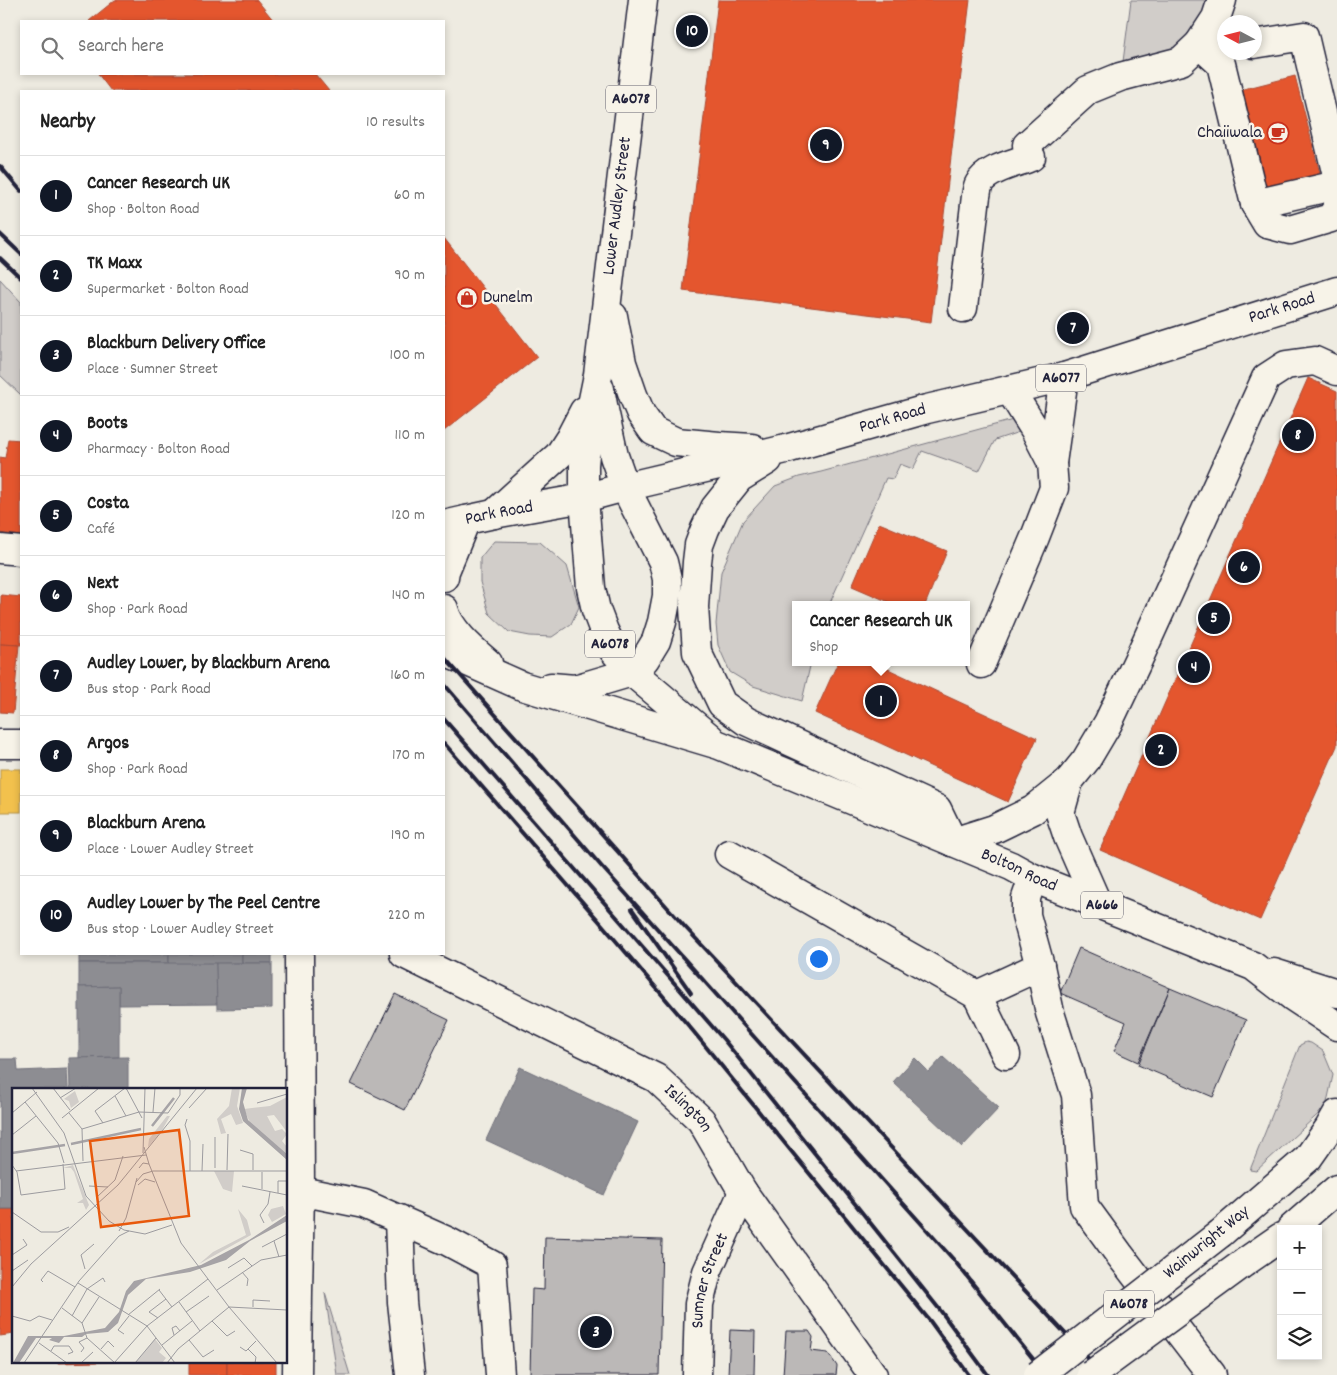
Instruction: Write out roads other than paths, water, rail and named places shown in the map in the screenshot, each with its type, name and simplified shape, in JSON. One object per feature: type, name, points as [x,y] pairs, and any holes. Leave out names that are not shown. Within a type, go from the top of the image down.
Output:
[{"type":"main road","name":"Lower Audley Street","points":[[584,498],[584,466],[588,424],[598,375],[643,0]]},
{"type":"main road","points":[[963,308],[976,196],[978,184],[984,177],[1029,151],[1088,90],[1120,77],[1181,61],[1198,44],[1217,20]]},
{"type":"main road","points":[[1262,43],[1304,36],[1337,176]]},
{"type":"main road","points":[[1198,44],[1221,64],[1255,204],[1267,224],[1290,230],[1331,218],[1337,208]]},
{"type":"main road","points":[[1255,204],[1337,185]]},
{"type":"main road","name":"Lower Audley Street","points":[[608,292],[622,363],[635,402],[653,432],[676,442],[786,449]]},
{"type":"main road","name":"Park Road","points":[[455,523],[584,498],[786,449],[927,409],[1064,377],[1335,292]]},
{"type":"main road","points":[[786,449],[739,478],[715,508],[705,530],[700,545],[695,583],[694,607],[697,652],[722,704],[746,721],[937,810],[953,842],[994,829],[1033,810],[1069,781],[1086,760],[1108,723],[1266,378],[1286,365],[1315,362],[1337,371]]},
{"type":"main road","points":[[445,615],[467,644],[513,682],[575,689],[632,672],[645,659],[656,641],[662,622],[668,588],[667,579],[664,562],[625,487],[612,447],[598,375]]},
{"type":"main road","points":[[494,514],[559,455],[582,414],[598,375]]},
{"type":"main road","points":[[981,664],[1054,488],[1052,463],[1064,377]]},
{"type":"main road","points":[[1010,390],[1035,430],[1052,463]]},
{"type":"main road","name":"A6078","points":[[584,498],[591,588],[596,610],[614,651],[632,672],[719,745]]},
{"type":"main road","points":[[445,571],[455,523]]},
{"type":"main road","points":[[0,549],[20,551]]},
{"type":"main road","points":[[445,652],[513,682],[719,745]]},
{"type":"main road","points":[[0,744],[20,744]]},
{"type":"main road","name":"Bolton Road","points":[[719,745],[1011,866],[1033,878],[1253,966],[1292,996],[1337,1026]]},
{"type":"main road","points":[[1069,781],[1060,813],[1068,837],[1097,903]]},
{"type":"main road","points":[[729,854],[977,994],[1006,1055]]},
{"type":"main road","points":[[1033,878],[1026,898],[1026,915],[1050,1013],[1076,1095],[1084,1206],[1212,1375]]},
{"type":"main road","points":[[297,1375],[300,1190],[299,955]]},
{"type":"main road","name":"Islington","points":[[406,955],[656,1078],[701,1120],[743,1192],[874,1375]]},
{"type":"main road","points":[[977,994],[1040,966]]},
{"type":"main road","points":[[1253,966],[1337,993]]},
{"type":"main road","name":"Wainwright Way","points":[[1038,1375],[1221,1234],[1308,1158],[1337,1114]]},
{"type":"main road","points":[[1308,1158],[1337,1132]]},
{"type":"main road","points":[[1296,1225],[1337,1189]]},
{"type":"main road","points":[[300,1190],[364,1204],[447,1241],[492,1265],[500,1375]]},
{"type":"main road","name":"Sumner Street","points":[[697,1375],[699,1304],[707,1272],[743,1192]]},
{"type":"main road","points":[[399,1219],[402,1302],[410,1375]]},
{"type":"main road","name":"Wainwright Way","points":[[1091,1375],[1277,1240]]},
{"type":"railway","points":[[0,166],[20,190]]},
{"type":"railway","points":[[0,234],[20,253]]},
{"type":"railway","points":[[0,258],[20,277]]},
{"type":"railway","points":[[445,658],[685,927],[1104,1375]]},
{"type":"railway","points":[[445,685],[602,867],[953,1259],[1046,1375]]},
{"type":"railway","points":[[445,720],[724,1040],[940,1310],[988,1375]]},
{"type":"railway","points":[[445,744],[693,1031],[930,1321],[969,1375]]},
{"type":"railway","points":[[632,909],[691,993]]},
{"type":"place","name":"Audley Lower by The Peel Centre","points":[[692,31]]},
{"type":"place","name":"Chaiiwala","points":[[1278,133]]},
{"type":"place","name":"Blackburn Arena","points":[[826,145]]},
{"type":"place","name":"Dunelm","points":[[467,298]]},
{"type":"place","name":"Audley Lower, by Blackburn Arena","points":[[1073,328]]},
{"type":"place","name":"Argos","points":[[1298,435]]},
{"type":"place","name":"Next","points":[[1244,567]]},
{"type":"place","name":"Costa","points":[[1214,618]]},
{"type":"place","name":"Boots","points":[[1194,667]]},
{"type":"place","name":"Cancer Research UK","points":[[881,701]]},
{"type":"place","name":"TK Maxx","points":[[1161,750]]},
{"type":"place","name":"Blackburn Delivery Office","points":[[596,1332]]}]
